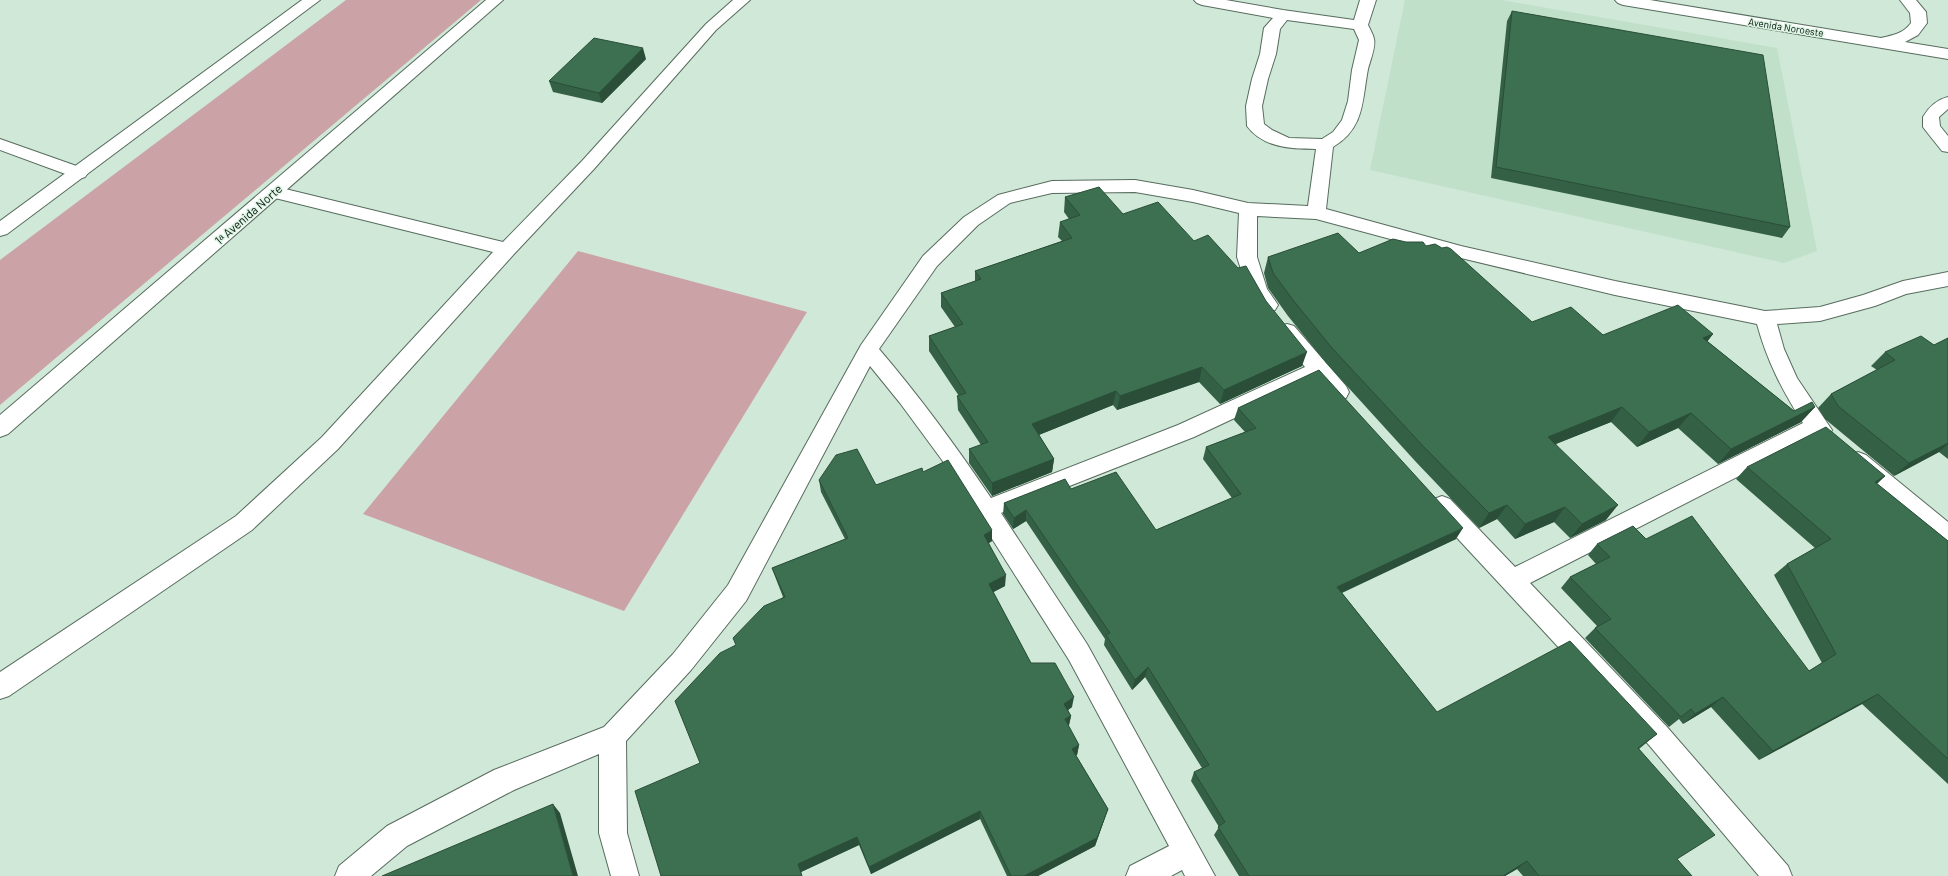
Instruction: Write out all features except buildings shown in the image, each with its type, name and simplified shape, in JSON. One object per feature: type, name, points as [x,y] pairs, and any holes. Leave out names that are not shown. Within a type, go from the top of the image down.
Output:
[{"type":"street","points":[[0,230],[312,0]]},
{"type":"street","name":"1ᵃ Avenida Norte","points":[[0,428],[273,192],[358,116],[495,0]]},
{"type":"street","points":[[0,687],[244,523],[330,443],[507,250],[588,165],[710,27],[742,0]]},
{"type":"street","points":[[1202,0],[1283,15],[1360,25]]},
{"type":"street","points":[[1283,15],[1272,28],[1268,54],[1254,106],[1256,126],[1266,134],[1286,143],[1325,144],[1339,136],[1350,120],[1356,101],[1366,40],[1360,25],[1368,0]]},
{"type":"street","name":"Avenida Noroeste","points":[[1623,0],[1948,54]]},
{"type":"street","points":[[1880,42],[1900,40],[1914,33],[1919,23],[1918,12],[1908,0]]},
{"type":"street","points":[[1948,102],[1936,110],[1931,117],[1932,127],[1948,147]]},
{"type":"street","points":[[0,144],[79,173]]},
{"type":"street","points":[[1316,213],[1325,144]]},
{"type":"street","points":[[349,876],[397,836],[504,780],[613,736],[682,662],[737,593],[868,350],[930,261],[970,221],[1004,199],[1052,187],[1135,186],[1193,196],[1248,209],[1316,213],[1461,252],[1615,288],[1765,318],[1820,314],[1868,301],[1903,288],[1948,279]]},
{"type":"street","points":[[273,192],[507,250]]},
{"type":"street","points":[[1248,209],[1247,257],[1258,291],[1280,322],[1318,370],[1355,411]]},
{"type":"street","points":[[1765,318],[1774,349],[1788,381],[1816,426],[1948,536]]},
{"type":"street","points":[[868,350],[908,397],[987,509],[1078,652],[1201,876]]},
{"type":"street","points":[[987,509],[1186,431],[1318,370]]},
{"type":"street","points":[[1512,580],[1816,426]]},
{"type":"street","points":[[1428,491],[1658,736],[1778,876]]},
{"type":"street","points":[[613,736],[613,833],[625,876]]},
{"type":"street","points":[[1140,876],[1188,852]]},
{"type":"shaded area","points":[[346,0],[481,0],[0,405],[0,260]]},
{"type":"shaded area","points":[[1405,0],[1501,0],[1777,48],[1817,251],[1784,263],[1370,170]]},
{"type":"shaded area","points":[[578,251],[807,312],[624,611],[363,514]]}]
